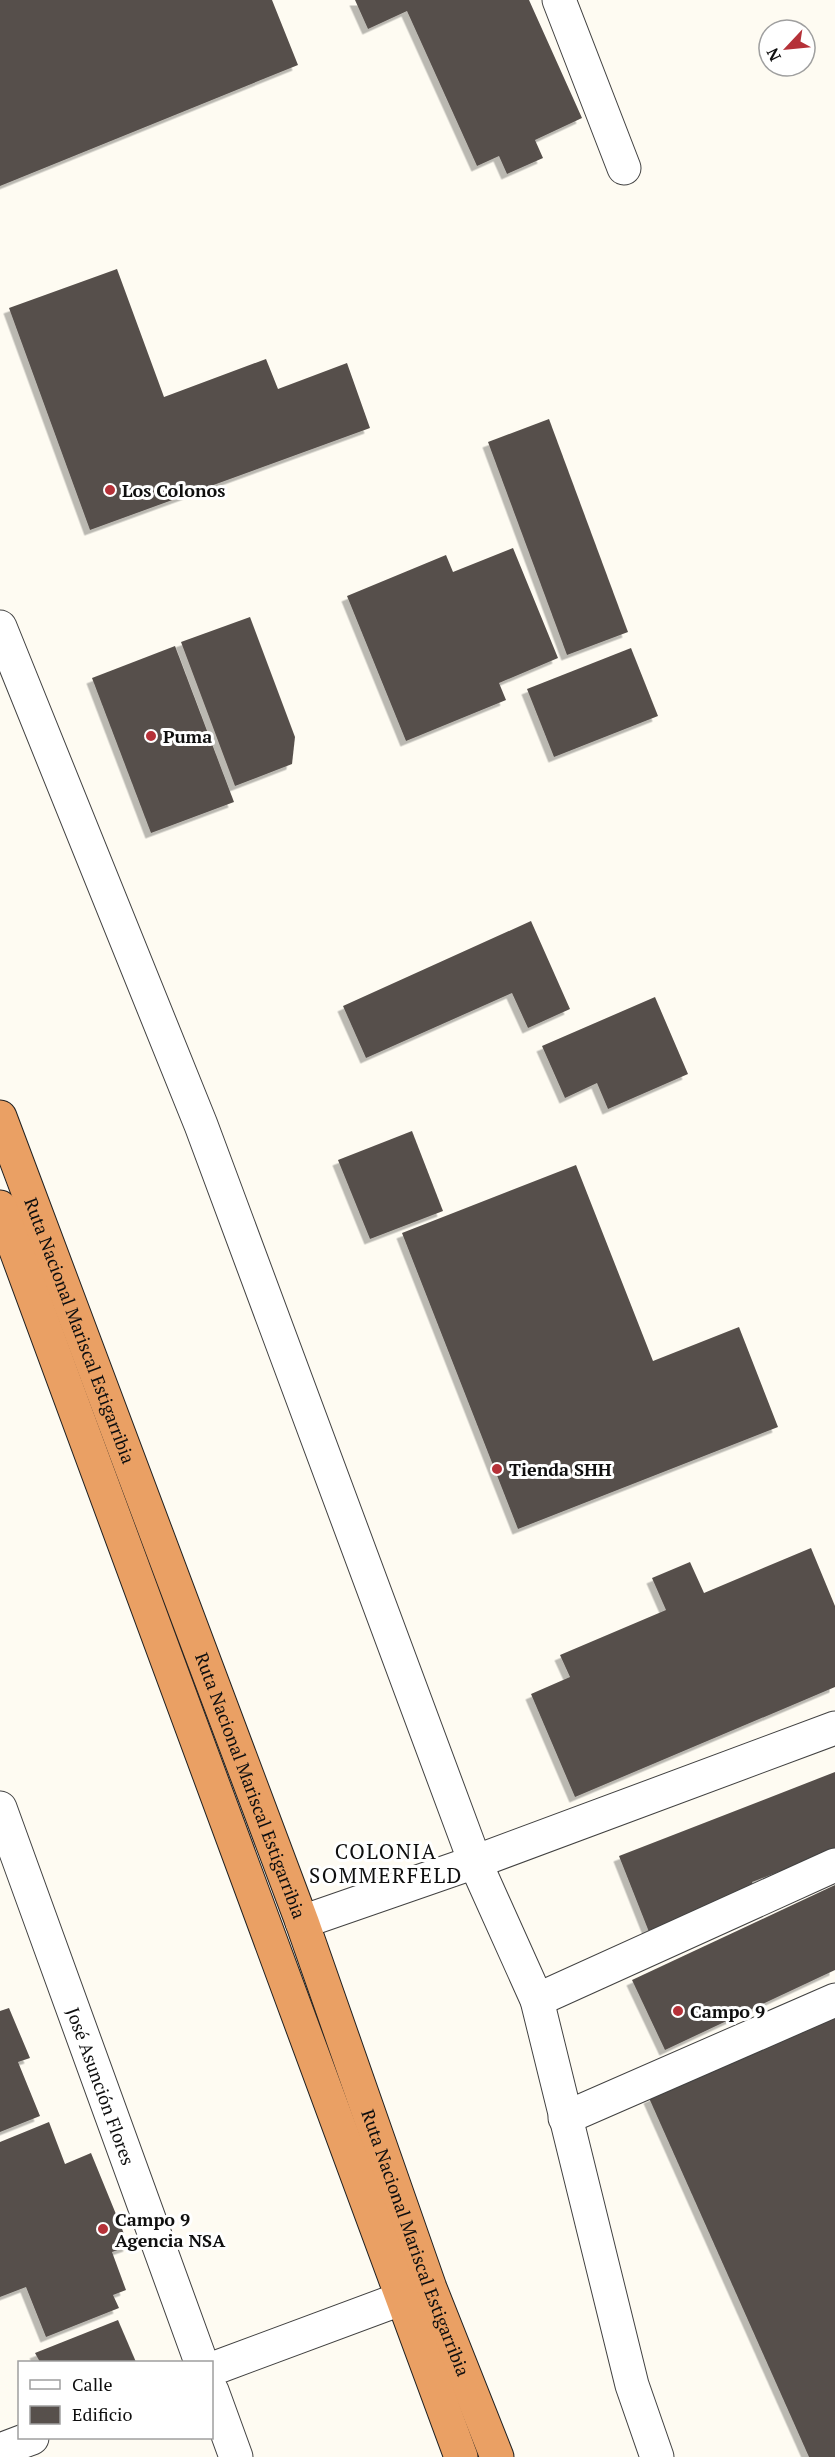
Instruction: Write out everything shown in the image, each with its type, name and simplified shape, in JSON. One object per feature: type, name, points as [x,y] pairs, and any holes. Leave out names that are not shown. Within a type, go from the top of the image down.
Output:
[{"type":"highway","name":"Ruta Nacional Mariscal Estigarribia","points":[[0,1117],[302,1922],[430,2288],[497,2457]]},
{"type":"highway","name":"Ruta Nacional Mariscal Estigarribia","points":[[0,1207],[460,2457]]},
{"type":"street","points":[[559,0],[624,168]]},
{"type":"street","points":[[0,627],[201,1125],[476,1862],[537,2000],[632,2385],[657,2457]]},
{"type":"street","points":[[302,1922],[476,1862],[835,1728]]},
{"type":"street","name":"José Asunción Flores","points":[[0,1808],[201,2361]]},
{"type":"street","points":[[537,2000],[835,1865]]},
{"type":"street","points":[[565,2118],[835,2000]]},
{"type":"street","points":[[213,2368],[403,2298]]},
{"type":"street","points":[[213,2394],[236,2457]]},
{"type":"street","points":[[0,2450],[29,2439]]},
{"type":"building","points":[[0,0],[272,0],[298,65],[0,186]]},
{"type":"building","points":[[355,0],[529,0],[582,118],[535,140],[543,158],[507,174],[499,156],[477,166],[407,11],[368,29]]},
{"type":"building","points":[[117,269],[164,397],[266,359],[278,389],[347,363],[370,428],[90,530],[9,308]]},
{"type":"building","points":[[549,419],[628,632],[567,655],[488,442]]},
{"type":"building","points":[[513,548],[558,658],[499,683],[506,700],[406,741],[347,596],[446,555],[453,572]]},
{"type":"building","points":[[250,617],[295,737],[292,764],[235,786],[181,642]]},
{"type":"building","points":[[175,646],[234,802],[151,833],[92,678]]},
{"type":"building","points":[[631,648],[658,716],[554,757],[527,689]]},
{"type":"building","points":[[531,921],[570,1009],[528,1028],[512,993],[366,1058],[343,1006]]},
{"type":"building","points":[[655,997],[688,1074],[608,1109],[597,1083],[565,1098],[542,1046]]},
{"type":"building","points":[[412,1131],[443,1211],[370,1239],[338,1160]]},
{"type":"building","points":[[576,1165],[653,1361],[739,1327],[778,1427],[518,1529],[402,1233]]},
{"type":"building","points":[[811,1548],[835,1606],[835,1687],[575,1797],[531,1694],[570,1677],[560,1655],[666,1610],[652,1578],[690,1562],[704,1593]]},
{"type":"building","points":[[835,1772],[835,1850],[752,1882],[757,1895],[651,1937],[619,1856]]},
{"type":"building","points":[[835,1885],[835,1970],[665,2050],[632,1980]]},
{"type":"building","points":[[9,2008],[30,2058],[18,2062],[40,2116],[0,2132],[0,2011]]},
{"type":"building","points":[[835,2015],[835,2457],[809,2457],[649,2098]]},
{"type":"building","points":[[49,2122],[65,2164],[91,2153],[129,2246],[112,2252],[126,2290],[113,2295],[119,2308],[46,2337],[26,2287],[0,2297],[0,2142]]},
{"type":"building","points":[[118,2320],[136,2361],[39,2361],[35,2353]]},
{"type":"place","name":"Los Colonos","points":[[110,490]]},
{"type":"place","name":"Puma","points":[[151,736]]},
{"type":"place","name":"Tienda SHH","points":[[497,1469]]},
{"type":"place","name":"Campo 9","points":[[678,2011]]},
{"type":"place","name":"Campo 9 Agencia NSA","points":[[103,2229]]},
{"type":"district","name":"COLONIA SOMMERFELD","points":[[386,1863]]}]
